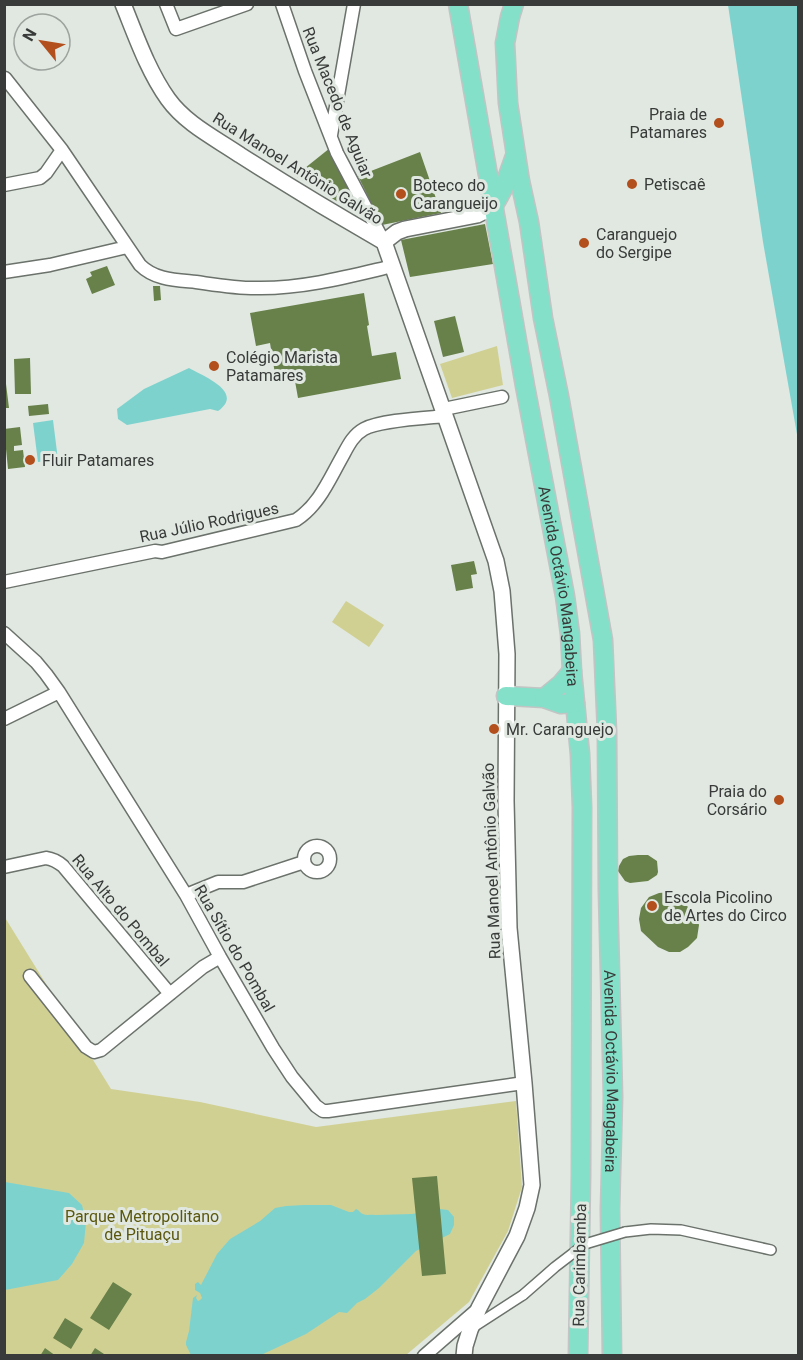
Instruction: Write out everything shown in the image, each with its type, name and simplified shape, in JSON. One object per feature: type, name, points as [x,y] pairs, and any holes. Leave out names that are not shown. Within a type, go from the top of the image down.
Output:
[{"type":"main road","name":"Avenida Octávio Mangabeira","points":[[514,4],[505,43],[508,103],[543,318],[560,396],[603,640],[607,732],[613,1097],[610,1209],[612,1356]]},
{"type":"main road","name":"Avenida Octávio Mangabeira","points":[[460,12],[570,634],[582,807],[581,1175]]},
{"type":"main road","points":[[493,207],[504,188],[516,152]]},
{"type":"main road","points":[[544,698],[572,671]]},
{"type":"main road","points":[[506,696],[544,698],[555,703],[575,703]]},
{"type":"main road","name":"Rua Carimbamba","points":[[578,1356],[581,1175]]},
{"type":"street","name":"Rua Manoel Antônio Galvão","points":[[123,4],[158,83],[179,113],[303,195],[384,242],[496,561],[502,591],[507,654],[508,928],[532,1185],[530,1199],[517,1236],[479,1308],[470,1330],[464,1356]]},
{"type":"street","points":[[166,4],[176,29],[248,4]]},
{"type":"street","name":"Rua Macedo de Aguiar","points":[[282,4],[305,71],[343,167],[384,242]]},
{"type":"street","points":[[331,136],[354,4]]},
{"type":"street","points":[[449,4],[460,12]]},
{"type":"street","points":[[5,78],[62,150],[140,265],[155,276],[165,279],[260,288],[297,286],[393,266]]},
{"type":"street","points":[[4,185],[40,178],[53,165],[62,150]]},
{"type":"street","points":[[384,242],[405,229],[477,215],[493,207]]},
{"type":"street","points":[[4,272],[50,265],[127,247]]},
{"type":"street","points":[[445,412],[502,396]]},
{"type":"street","name":"Rua Júlio Rodrigues","points":[[4,582],[155,551],[162,552],[297,520],[314,505],[356,434],[379,424],[445,412]]},
{"type":"street","name":"Rua Sítio do Pombal","points":[[4,633],[36,662],[59,692],[186,895],[273,1048],[292,1077],[316,1106],[323,1111],[524,1083]]},
{"type":"street","points":[[4,719],[59,692]]},
{"type":"street","name":"Rua Alto do Pombal","points":[[4,867],[46,858],[58,861],[170,994]]},
{"type":"street","points":[[186,895],[218,882],[243,882],[304,862]]},
{"type":"street","points":[[30,976],[86,1047],[94,1052],[101,1050],[203,967],[220,957]]},
{"type":"street","points":[[470,1330],[523,1295],[585,1244],[625,1232],[651,1229],[681,1230],[771,1250]]},
{"type":"street","points":[[424,1356],[479,1308]]},
{"type":"green space","points":[[497,346],[503,385],[452,398],[440,364]]},
{"type":"green space","points":[[346,601],[384,625],[369,647],[332,622]]},
{"type":"green space","name":"Parque Metropolitano de Pituaçu","points":[[4,916],[111,1089],[200,1102],[316,1127],[516,1101],[522,1187],[508,1231],[469,1302],[406,1355],[5,1355]]},
{"type":"water","points":[[728,5],[798,5],[798,440],[763,242]]},
{"type":"water","points":[[189,368],[219,385],[224,391],[227,397],[225,404],[218,411],[210,409],[127,425],[118,419],[117,409],[144,389]]},
{"type":"water","points":[[53,420],[58,460],[38,462],[33,423]]},
{"type":"water","points":[[5,1182],[69,1193],[82,1205],[86,1222],[84,1243],[72,1264],[58,1280],[5,1290]]},
{"type":"water","points":[[331,1205],[349,1212],[356,1209],[368,1215],[448,1210],[454,1217],[454,1225],[450,1234],[416,1251],[379,1288],[347,1313],[339,1312],[306,1334],[261,1355],[191,1355],[186,1342],[193,1298],[197,1295],[198,1301],[202,1298],[195,1290],[195,1284],[198,1282],[201,1285],[217,1254],[230,1239],[260,1221],[275,1208]]},
{"type":"building","points":[[330,148],[368,220],[295,176]]},
{"type":"building","name":"Boteco do Carangueijo","points":[[420,152],[441,213],[382,225],[358,176]]},
{"type":"building","points":[[485,224],[493,264],[410,277],[401,240]]},
{"type":"building","points":[[107,266],[115,285],[92,294],[86,279],[92,276],[90,272]]},
{"type":"building","points":[[153,286],[160,286],[161,300],[154,301]]},
{"type":"building","points":[[364,293],[372,356],[396,352],[401,379],[298,398],[293,370],[275,374],[270,343],[256,346],[250,313]]},
{"type":"building","points":[[455,316],[464,352],[443,357],[434,321]]},
{"type":"building","points":[[30,358],[31,394],[15,394],[14,359]]},
{"type":"building","points":[[4,384],[6,384],[9,408],[4,408]]},
{"type":"building","points":[[48,404],[49,414],[29,416],[28,406]]},
{"type":"building","points":[[20,427],[22,445],[14,446],[14,451],[23,450],[25,467],[8,469],[4,429]]},
{"type":"building","points":[[474,561],[477,574],[471,575],[473,588],[456,591],[451,565]]},
{"type":"building","points":[[648,855],[657,861],[658,872],[648,881],[630,883],[625,881],[618,871],[619,866],[623,859]]},
{"type":"building","points":[[671,892],[696,914],[699,925],[697,938],[680,952],[669,952],[658,947],[641,931],[639,919],[641,908],[649,897]]},
{"type":"building","points":[[437,1176],[446,1274],[422,1276],[412,1178]]},
{"type":"building","points":[[113,1282],[132,1294],[109,1330],[90,1318]]},
{"type":"building","points":[[65,1318],[83,1329],[71,1349],[53,1338]]},
{"type":"building","points":[[45,1348],[56,1356],[40,1356]]},
{"type":"building","points":[[95,1348],[107,1356],[90,1356]]},
{"type":"place","name":"Praia de Patamares","points":[[719,123]]},
{"type":"place","name":"Petiscaê","points":[[632,184]]},
{"type":"place","name":"Boteco do Carangueijo","points":[[401,194]]},
{"type":"place","name":"Caranguejo do Sergipe","points":[[584,243]]},
{"type":"place","name":"Colégio Marista Patamares","points":[[214,366]]},
{"type":"place","name":"Fluir Patamares","points":[[30,460]]},
{"type":"place","name":"Mr. Caranguejo","points":[[494,729]]},
{"type":"place","name":"Praia do Corsário","points":[[779,800]]},
{"type":"place","name":"Escola Picolino de Artes do Circo","points":[[652,906]]}]
